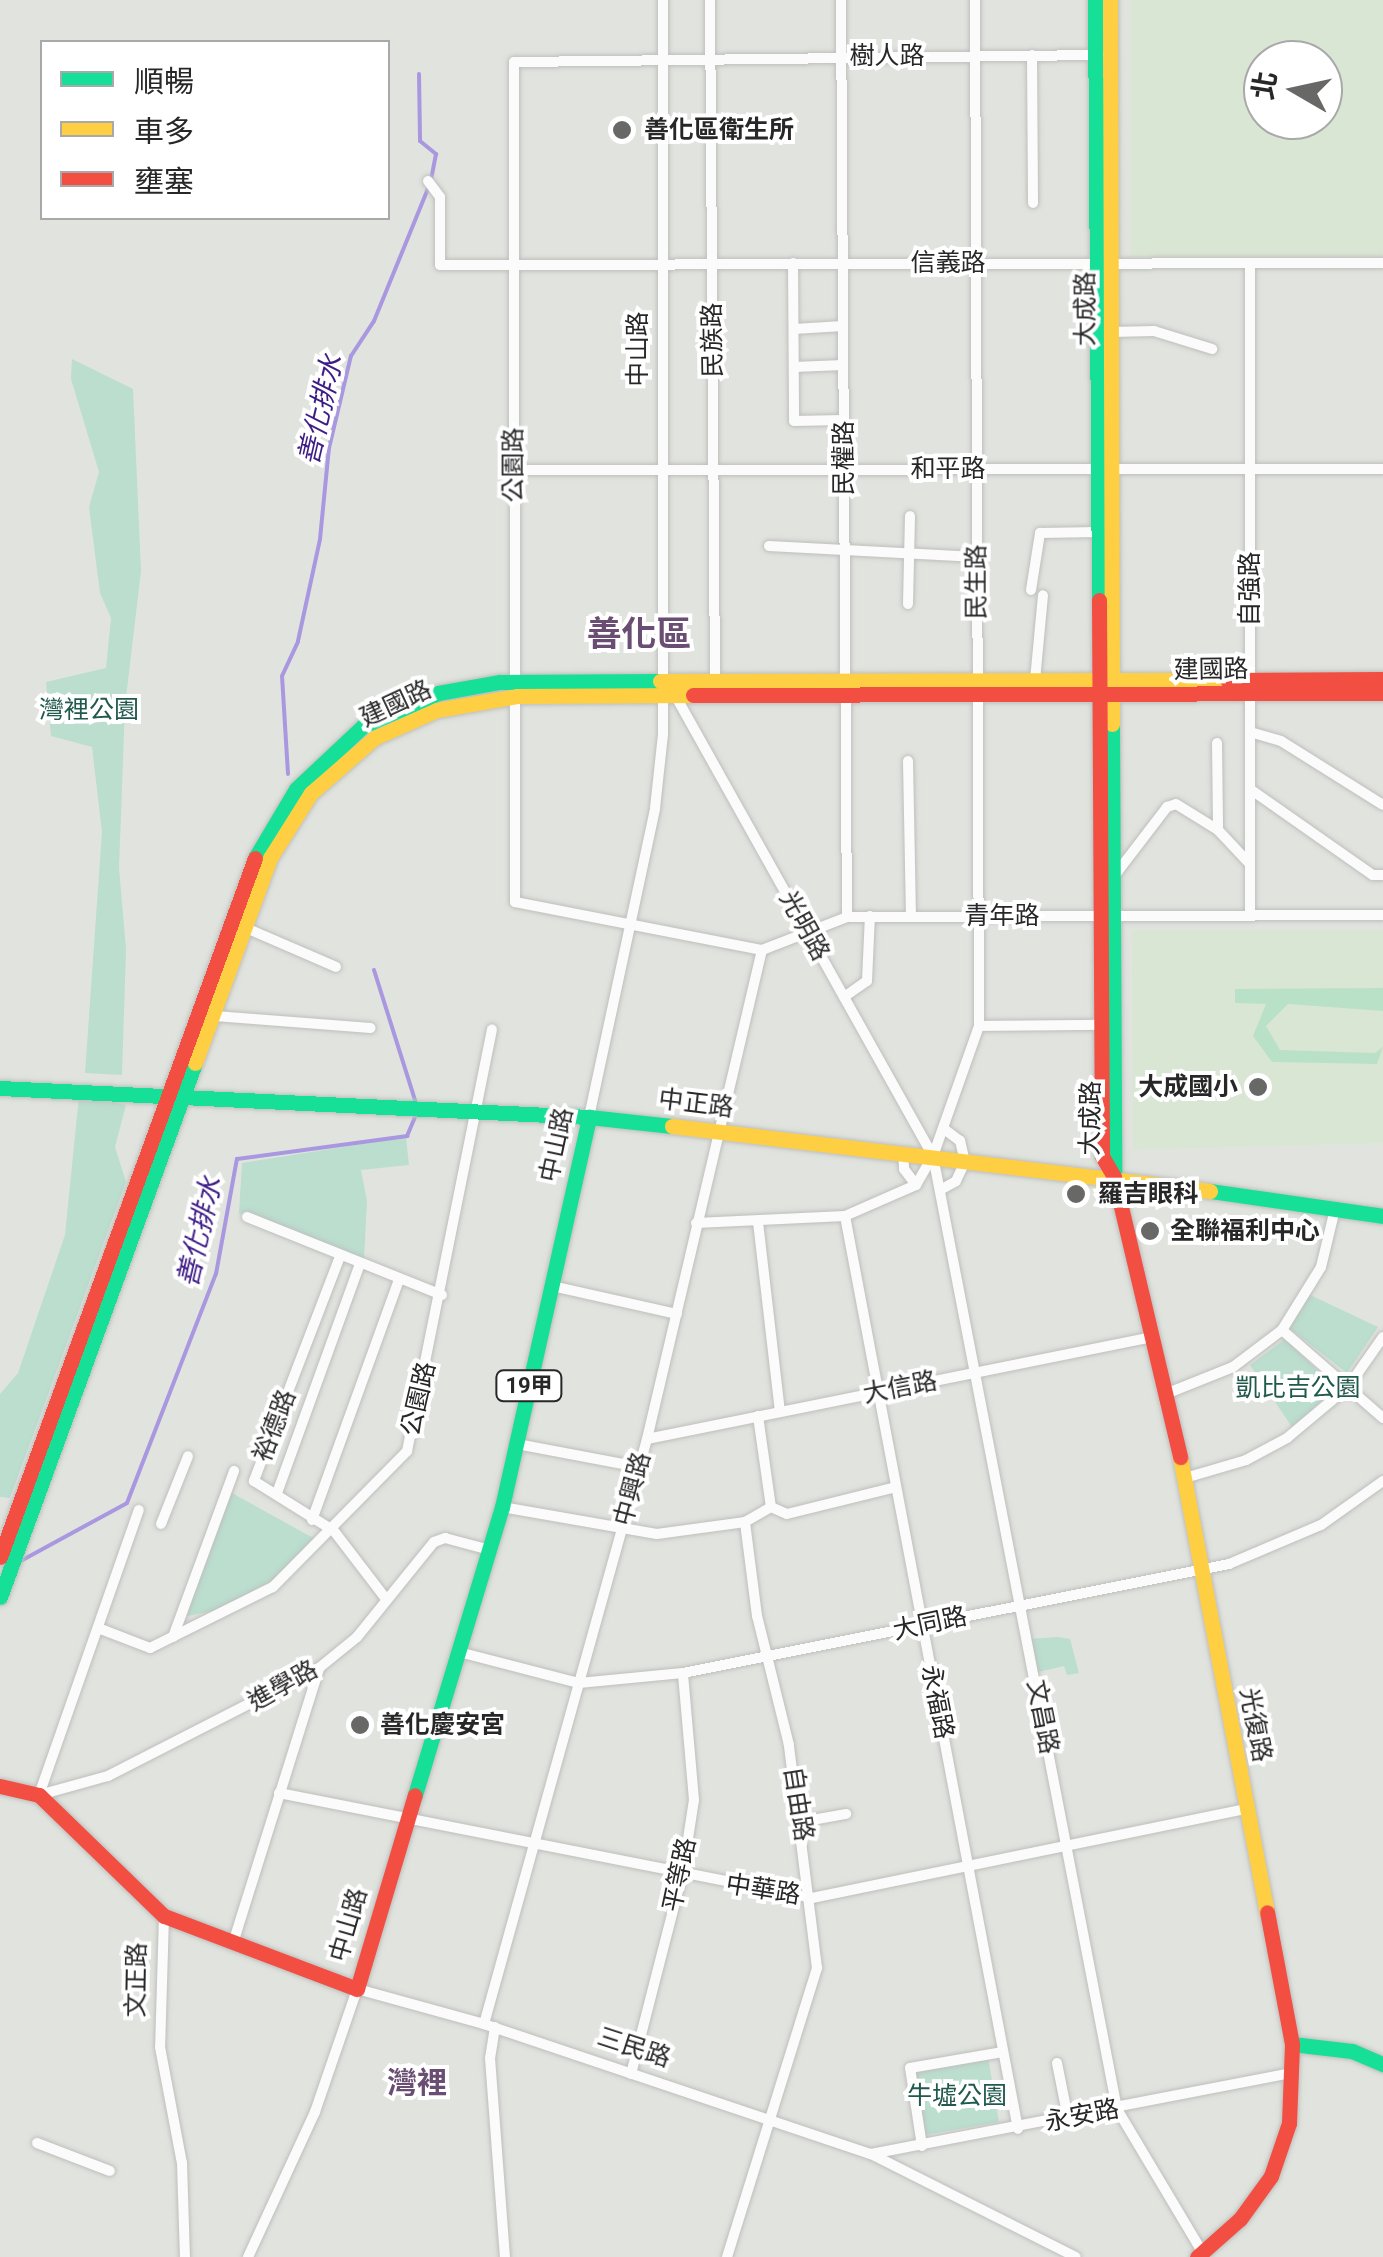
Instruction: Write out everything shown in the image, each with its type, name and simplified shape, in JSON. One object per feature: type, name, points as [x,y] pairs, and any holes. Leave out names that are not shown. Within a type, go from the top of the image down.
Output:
[{"type":"main road","name":"大成路","points":[[1095,0],[1103,55]]},
{"type":"main road","name":"大成路","points":[[1110,0],[1103,55],[1103,262],[1109,1025],[1114,1177]]},
{"type":"main road","name":"大成路","points":[[1103,262],[1111,332],[1098,532],[1115,876],[1108,916]]},
{"type":"main road","name":"建國路","points":[[667,690],[715,679],[846,688]]},
{"type":"main road","name":"建國路","points":[[1250,687],[1383,679]]},
{"type":"main road","name":"建國路","points":[[978,688],[1035,680],[1107,688]]},
{"type":"main road","name":"建國路","points":[[0,1597],[9,1572],[8,1556],[180,1095],[258,850],[295,798],[381,717],[438,693],[517,689],[1250,687],[1383,693]]},
{"type":"main road","name":"建國路","points":[[180,1095],[292,818],[295,798]]},
{"type":"main road","name":"中正路","points":[[0,1088],[589,1117],[1114,1177],[1383,1216]]},
{"type":"main road","name":"中山路","points":[[357,1989],[502,1507],[589,1117]]},
{"type":"main road","name":"光復路","points":[[1114,1177],[1168,1393],[1292,2044],[1289,2123],[1271,2176],[1240,2218],[1202,2255]]},
{"type":"main road","points":[[0,1786],[39,1794]]},
{"type":"main road","name":"文正路","points":[[39,1794],[164,1916]]},
{"type":"main road","name":"三民路","points":[[164,1916],[357,1989]]},
{"type":"main road","points":[[1292,2044],[1352,2051],[1383,2064]]},
{"type":"street","name":"中山路","points":[[589,1117],[655,808],[667,690],[663,0]]},
{"type":"street","name":"民族路","points":[[710,0],[715,679]]},
{"type":"street","name":"民權路","points":[[841,0],[847,916]]},
{"type":"street","name":"民生路","points":[[916,1184],[933,1156],[979,1026],[975,0]]},
{"type":"street","name":"樹人路","points":[[663,57],[1103,55]]},
{"type":"street","points":[[1032,56],[1033,204]]},
{"type":"street","name":"公園路","points":[[630,922],[515,902],[514,62],[663,57]]},
{"type":"street","name":"信義路","points":[[428,181],[440,196],[440,265],[1383,263]]},
{"type":"street","name":"自強路","points":[[1250,263],[1250,916]]},
{"type":"street","points":[[792,264],[794,421],[844,420]]},
{"type":"street","points":[[794,330],[843,326]]},
{"type":"street","points":[[1111,332],[1154,331],[1212,349]]},
{"type":"street","points":[[794,367],[843,365]]},
{"type":"street","name":"和平路","points":[[514,470],[1383,468]]},
{"type":"street","points":[[908,604],[910,516]]},
{"type":"street","points":[[1031,590],[1040,534],[1098,532]]},
{"type":"street","points":[[769,546],[844,554],[977,558]]},
{"type":"street","points":[[1035,680],[1043,595]]},
{"type":"street","name":"光明路","points":[[667,690],[933,1156]]},
{"type":"street","points":[[1250,732],[1281,742],[1383,805]]},
{"type":"street","points":[[1217,743],[1218,830]]},
{"type":"street","points":[[908,761],[912,916]]},
{"type":"street","points":[[1250,788],[1361,867],[1383,875]]},
{"type":"street","points":[[1115,876],[1167,807],[1176,804],[1218,830],[1250,864]]},
{"type":"street","name":"青年路","points":[[762,950],[847,916],[1383,915]]},
{"type":"street","points":[[844,997],[866,980],[870,916]]},
{"type":"street","points":[[630,922],[762,950]]},
{"type":"street","points":[[246,928],[336,967]]},
{"type":"street","name":"中興路","points":[[505,2257],[490,2025],[534,1846],[647,1439],[762,950]]},
{"type":"street","points":[[215,1016],[372,1028]]},
{"type":"street","points":[[979,1026],[1109,1025]]},
{"type":"street","name":"公園路","points":[[98,1628],[150,1648],[273,1587],[334,1531],[407,1451],[442,1296],[492,1029]]},
{"type":"street","points":[[940,1190],[959,1177],[965,1160],[960,1141],[943,1128]]},
{"type":"street","points":[[696,1224],[845,1216],[916,1184],[904,1169],[902,1153]]},
{"type":"street","name":"文昌路","points":[[933,1156],[1117,2109],[1202,2255]]},
{"type":"street","points":[[1168,1393],[1251,1358],[1282,1330],[1321,1267],[1335,1209]]},
{"type":"street","name":"永福路","points":[[845,1216],[1018,2129]]},
{"type":"street","points":[[247,1217],[339,1259],[442,1296]]},
{"type":"street","points":[[758,1222],[780,1412]]},
{"type":"street","name":"裕德路","points":[[339,1259],[254,1481],[334,1531],[386,1599]]},
{"type":"street","points":[[277,1493],[358,1266]]},
{"type":"street","points":[[312,1520],[400,1280]]},
{"type":"street","points":[[552,1286],[677,1314]]},
{"type":"street","points":[[1282,1330],[1383,1418]]},
{"type":"street","name":"大信路","points":[[647,1439],[1153,1336]]},
{"type":"street","points":[[1185,1478],[1275,1446],[1348,1387],[1383,1338]]},
{"type":"street","points":[[758,1416],[771,1507]]},
{"type":"street","points":[[517,1444],[639,1466]]},
{"type":"street","points":[[162,1524],[188,1456]]},
{"type":"street","points":[[173,1637],[234,1471]]},
{"type":"street","name":"大同路","points":[[459,1652],[579,1683],[683,1673],[1201,1570],[1304,1534],[1383,1481]]},
{"type":"street","points":[[771,1507],[787,1514],[896,1487]]},
{"type":"street","points":[[502,1507],[621,1532],[745,1522],[771,1507]]},
{"type":"street","points":[[39,1794],[140,1510]]},
{"type":"street","name":"自由路","points":[[727,2257],[773,2122],[817,1968],[812,1898],[800,1822],[745,1522]]},
{"type":"street","name":"進學路","points":[[39,1794],[108,1776],[319,1668],[357,1636],[434,1542],[445,1538],[490,1550]]},
{"type":"street","points":[[234,1940],[319,1668]]},
{"type":"street","name":"平等路","points":[[631,2074],[681,1877],[695,1775],[683,1673]]},
{"type":"street","name":"中華路","points":[[280,1794],[681,1877],[812,1898],[1246,1810]]},
{"type":"street","points":[[800,1822],[846,1814]]},
{"type":"street","name":"文正路","points":[[164,1916],[160,2047],[182,2163],[185,2257]]},
{"type":"street","name":"中山路","points":[[248,2257],[315,2112],[357,1989]]},
{"type":"street","name":"三民路","points":[[357,1989],[490,2025],[871,2154],[1076,2257]]},
{"type":"street","points":[[922,2146],[910,2068],[1003,2052]]},
{"type":"street","points":[[1057,2062],[1068,2118]]},
{"type":"street","name":"永安路","points":[[871,2154],[1018,2129],[1293,2073]]},
{"type":"street","points":[[37,2143],[110,2171]]},
{"type":"shaded area","points":[[1131,0],[1383,0],[1383,256],[1131,257]]},
{"type":"shaded area","name":"大成國小","points":[[1132,930],[1383,930],[1383,1143],[1133,1150]]},
{"type":"green space","name":"灣裡公園","points":[[72,359],[133,389],[141,571],[125,706],[119,868],[126,949],[122,1075],[85,1073],[102,832],[92,747],[51,736],[46,682],[106,668],[111,618],[100,593],[89,507],[99,472],[71,379]]},
{"type":"green space","points":[[1383,988],[1383,1011],[1288,1004],[1266,1026],[1280,1050],[1375,1053],[1383,1047],[1377,1064],[1272,1062],[1253,1036],[1266,1004],[1235,1003],[1235,989]]},
{"type":"green space","points":[[79,1096],[126,1105],[115,1147],[126,1182],[10,1498],[0,1497],[0,1394],[18,1373],[65,1235]]},
{"type":"green space","points":[[406,1137],[409,1165],[361,1170],[367,1201],[364,1259],[239,1213],[242,1163]]},
{"type":"green space","points":[[1308,1294],[1378,1327],[1347,1373],[1288,1327]]},
{"type":"green space","name":"凱比吉公園","points":[[1285,1339],[1336,1388],[1292,1427],[1250,1365]]},
{"type":"green space","points":[[223,1488],[315,1539],[279,1577],[214,1611],[187,1616]]},
{"type":"green space","points":[[1028,1639],[1070,1639],[1079,1673],[1067,1675],[1064,1666],[1034,1673]]},
{"type":"green space","name":"牛墟公園","points":[[988,2057],[999,2122],[925,2135],[914,2070]]},
{"type":"waterway","name":"善化排水","points":[[419,74],[420,141],[436,154],[431,180]]},
{"type":"waterway","name":"善化排水","points":[[288,774],[282,676],[298,641],[320,539],[329,448],[351,356],[374,321],[428,189]]},
{"type":"waterway","name":"善化排水","points":[[374,970],[416,1103]]},
{"type":"waterway","name":"善化排水","points":[[17,1563],[127,1503],[216,1274],[237,1159],[407,1136],[417,1113]]},
{"type":"traffic: fast","points":[[1095,0],[1099,600]]},
{"type":"traffic: fast","points":[[255,858],[296,789],[363,726],[438,693],[500,682],[660,681]]},
{"type":"traffic: fast","points":[[1112,724],[1114,1177]]},
{"type":"traffic: fast","points":[[0,1597],[195,1063]]},
{"type":"traffic: fast","points":[[0,1088],[589,1117]]},
{"type":"traffic: fast","points":[[415,1795],[502,1507],[589,1117],[672,1126]]},
{"type":"traffic: fast","points":[[1210,1191],[1383,1216]]},
{"type":"traffic: fast","points":[[1292,2044],[1352,2051],[1383,2064]]},
{"type":"traffic: slow","points":[[1110,0],[1112,724]]},
{"type":"traffic: slow","points":[[660,681],[1227,680]]},
{"type":"traffic: slow","points":[[195,1063],[270,858],[311,793],[374,738],[437,710],[517,696],[693,695]]},
{"type":"traffic: slow","points":[[672,1126],[1210,1191]]},
{"type":"traffic: slow","points":[[1180,1457],[1267,1912]]},
{"type":"traffic: jam","points":[[1099,600],[1102,1156],[1114,1177],[1180,1457]]},
{"type":"traffic: jam","points":[[1227,680],[1383,679]]},
{"type":"traffic: jam","points":[[693,695],[1383,693]]},
{"type":"traffic: jam","points":[[0,1557],[255,858]]},
{"type":"traffic: jam","points":[[0,1786],[39,1795],[164,1916],[357,1989],[415,1795]]},
{"type":"traffic: jam","points":[[1197,2257],[1240,2219],[1271,2176],[1289,2123],[1292,2044],[1267,1912]]},
{"type":"place","name":"善化區衛生所","points":[[622,130]]},
{"type":"place","name":"大成國小","points":[[1258,1087]]},
{"type":"place","name":"羅吉眼科","points":[[1076,1194]]},
{"type":"place","name":"全聯福利中心","points":[[1150,1231]]},
{"type":"place","name":"善化慶安宮","points":[[360,1725]]},
{"type":"district","name":"善化區","points":[[639,635]]},
{"type":"district","name":"灣裡","points":[[417,2083]]}]
